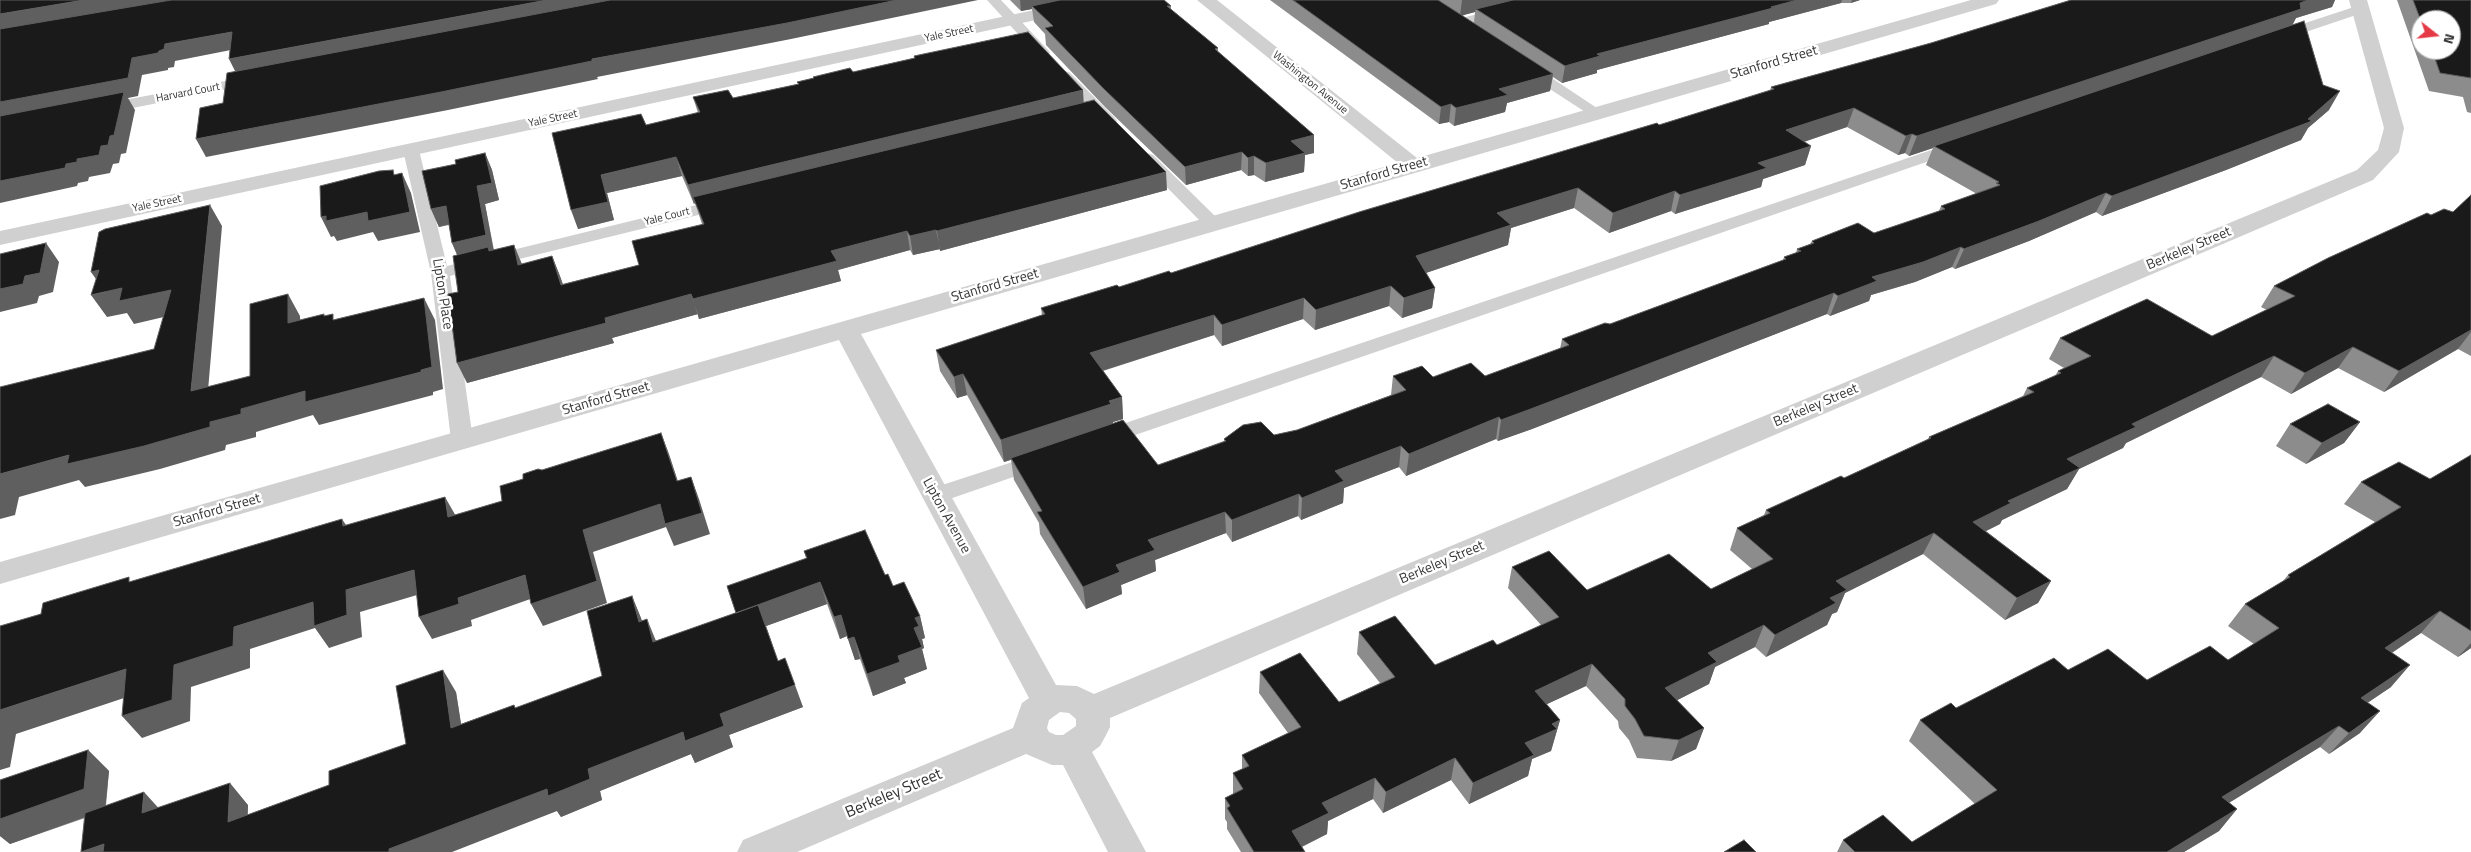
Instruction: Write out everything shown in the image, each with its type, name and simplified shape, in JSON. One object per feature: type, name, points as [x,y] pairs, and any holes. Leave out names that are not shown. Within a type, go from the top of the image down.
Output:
[{"type":"street","name":"Yale Street","points":[[0,238],[1105,0]]},
{"type":"street","name":"Washington Avenue","points":[[1206,0],[1414,166]]},
{"type":"street","name":"Stanford Street","points":[[0,573],[1990,0]]},
{"type":"street","name":"Berkeley Street","points":[[1090,711],[2365,176],[2388,152],[2394,128],[2359,5]]},
{"type":"street","name":"Lipton Avenue","points":[[846,330],[1048,702]]},
{"type":"street","points":[[1057,698],[1076,700],[1090,711],[1093,727],[1085,739],[1072,748],[1052,750],[1043,747],[1032,736],[1030,720],[1034,713],[1048,702],[1057,698]]},
{"type":"street","name":"Berkeley Street","points":[[756,852],[1032,736]]},
{"type":"street","points":[[1072,748],[1126,852]]},
{"type":"lane","points":[[994,0],[1120,132]]},
{"type":"lane","points":[[1458,24],[1553,0]]},
{"type":"lane","points":[[2264,42],[2359,5]]},
{"type":"lane","points":[[1444,14],[1474,34]]},
{"type":"lane","points":[[1516,61],[1598,114]]},
{"type":"lane","name":"Harvard Court","points":[[87,112],[262,78]]},
{"type":"lane","points":[[1080,116],[1099,111]]},
{"type":"lane","points":[[1084,445],[1972,142]]},
{"type":"lane","points":[[1134,145],[1212,223]]},
{"type":"lane","name":"Lipton Place","points":[[411,150],[440,272],[462,440]]},
{"type":"lane","name":"Yale Court","points":[[440,272],[740,199]]},
{"type":"lane","points":[[935,496],[1056,454]]},
{"type":"building","points":[[0,0],[84,0],[0,14]]},
{"type":"building","points":[[171,0],[547,0],[229,59],[232,32],[165,44],[164,49],[158,53],[132,58],[128,78],[0,102],[0,29]]},
{"type":"building","points":[[610,0],[897,0],[787,23],[592,59],[592,61],[441,92],[196,139],[200,108],[223,103],[227,73]]},
{"type":"building","points":[[1060,0],[1164,0],[1171,6],[1167,6],[1218,48],[1215,49],[1314,135],[1291,141],[1305,153],[1266,163],[1254,156],[1248,158],[1242,152],[1185,167],[1104,89],[1045,28],[1053,26],[1032,6]]},
{"type":"building","points":[[1293,0],[1438,0],[1553,74],[1499,89],[1508,95],[1456,108],[1451,104],[1441,107]]},
{"type":"building","points":[[1513,0],[1797,0],[1597,54],[1600,56],[1565,66],[1476,9]]},
{"type":"building","points":[[2071,0],[2308,0],[2300,3],[2301,9],[1917,136],[1912,134],[1906,136],[1854,108],[1786,130],[1811,146],[1758,163],[1767,168],[1680,195],[1675,191],[1613,213],[1578,188],[1497,213],[1511,225],[1416,256],[1435,288],[1404,298],[1391,286],[1316,310],[1304,298],[1222,325],[1214,315],[1090,353],[1122,397],[1109,401],[1111,404],[1001,440],[963,374],[954,377],[936,350],[1045,314],[1041,308],[1169,271],[1171,273],[1359,212],[1657,123],[1659,125],[1774,89],[1771,87],[1931,43]]},
{"type":"building","points":[[2413,0],[2471,0],[2471,78],[2440,73],[2435,60],[2461,60],[2461,10],[2417,10]]},
{"type":"building","points":[[2304,21],[2323,85],[2340,91],[2308,119],[2312,121],[2112,196],[2106,193],[1964,249],[1961,247],[1923,262],[1872,277],[1877,281],[1838,296],[1834,293],[1501,420],[1499,417],[1409,454],[1401,446],[1335,471],[1344,481],[1302,498],[1299,494],[1232,520],[1225,512],[1148,540],[1155,550],[1116,565],[1120,572],[1083,587],[1037,512],[1042,511],[1011,458],[1123,420],[1158,465],[1226,441],[1224,439],[1243,425],[1261,422],[1274,435],[1297,430],[1406,390],[1393,376],[1422,366],[1433,377],[1471,363],[1485,376],[1569,345],[1562,339],[1605,323],[1610,324],[1786,259],[1784,257],[1801,251],[1797,249],[1814,243],[1812,241],[1858,223],[1874,233],[1945,209],[1941,206],[2000,185],[1996,183],[1999,182],[1934,146]]},
{"type":"building","points":[[1028,32],[1083,90],[688,185],[676,157],[601,175],[608,202],[571,210],[552,133],[641,114],[646,125],[700,112],[693,97],[728,90],[733,98],[799,84],[797,82],[850,68],[853,72],[915,58],[914,56]]},
{"type":"building","points":[[124,92],[114,135],[110,136],[108,145],[101,146],[99,155],[77,159],[77,162],[66,164],[65,168],[0,181],[0,116]]},
{"type":"building","points":[[1094,100],[1166,172],[937,231],[910,236],[907,231],[831,251],[837,261],[693,299],[691,294],[605,318],[606,323],[457,363],[448,294],[458,292],[453,256],[488,247],[489,251],[514,245],[518,265],[552,256],[561,285],[639,265],[632,241],[704,224],[693,197]]},
{"type":"building","points":[[485,153],[492,183],[477,186],[486,235],[452,243],[446,206],[431,209],[422,171],[456,164],[455,160]]},
{"type":"building","points":[[393,170],[394,175],[402,173],[410,212],[368,221],[367,212],[326,221],[326,216],[321,217],[320,186],[379,171]]},
{"type":"building","points":[[2471,195],[2471,330],[2399,371],[2353,347],[2305,373],[2274,356],[2132,424],[2136,427],[2067,459],[2080,468],[2008,501],[2011,503],[1973,522],[2051,581],[2017,598],[1934,533],[1836,581],[1847,590],[1830,598],[1836,603],[1775,635],[1764,625],[1708,653],[1717,662],[1665,688],[1704,728],[1679,740],[1644,736],[1625,706],[1625,699],[1592,664],[1535,691],[1560,720],[1552,724],[1557,729],[1525,743],[1534,755],[1473,783],[1455,758],[1386,792],[1375,778],[1322,803],[1329,813],[1292,831],[1305,852],[1254,852],[1227,808],[1230,806],[1225,798],[1243,789],[1233,773],[1249,766],[1242,755],[1301,727],[1260,672],[1300,653],[1339,702],[1395,677],[1359,632],[1395,616],[1435,665],[1493,640],[1497,645],[1559,617],[1512,567],[1549,551],[1587,590],[1669,554],[1711,589],[1773,559],[1737,528],[1770,513],[1766,510],[1841,476],[1844,478],[1931,438],[1929,437],[2034,392],[2027,388],[2061,373],[2058,371],[2091,356],[2060,338],[2147,299],[2212,336],[2295,296],[2274,286],[2328,258],[2427,213],[2431,215],[2444,209],[2453,212]]},
{"type":"building","points":[[210,205],[191,391],[250,376],[250,304],[288,294],[288,323],[324,314],[324,316],[333,314],[333,320],[424,298],[432,367],[421,370],[421,372],[305,402],[305,391],[241,409],[241,414],[210,422],[210,427],[144,446],[67,464],[69,455],[0,474],[0,387],[154,349],[171,290],[119,301],[122,288],[91,295],[99,270],[91,272],[99,232]]},
{"type":"building","points":[[46,243],[40,273],[25,276],[23,284],[0,289],[0,254]]},
{"type":"building","points":[[2328,404],[2360,422],[2322,443],[2290,424]]},
{"type":"building","points":[[661,433],[677,481],[691,477],[702,513],[665,524],[660,504],[583,530],[597,581],[531,604],[525,575],[458,598],[459,604],[419,617],[414,570],[346,590],[347,615],[314,626],[313,602],[234,627],[233,646],[174,665],[172,700],[122,716],[126,669],[0,710],[0,626],[41,614],[43,603],[129,577],[129,582],[342,519],[343,526],[445,497],[448,517],[502,501],[500,486],[523,479],[523,474],[538,469],[542,470]]},
{"type":"building","points":[[2471,455],[2471,631],[2440,611],[2385,648],[2410,665],[2361,698],[2380,711],[2349,733],[2339,726],[2222,797],[2237,809],[2167,852],[1855,852],[1843,840],[1883,815],[1912,842],[1997,790],[1920,720],[1951,703],[1956,708],[2054,658],[2068,670],[2108,649],[2147,680],[2210,646],[2228,660],[2279,628],[2245,604],[2290,577],[2288,575],[2401,507],[2361,482],[2399,462],[2430,479]]},
{"type":"building","points":[[865,530],[885,575],[888,574],[893,586],[904,582],[920,616],[915,618],[919,626],[914,628],[922,647],[898,656],[900,662],[867,674],[854,637],[848,639],[841,615],[834,617],[820,582],[736,613],[727,586],[807,558],[804,551]]},
{"type":"building","points":[[632,596],[639,622],[647,619],[653,642],[758,605],[778,661],[785,658],[795,685],[720,714],[724,726],[685,741],[683,732],[588,769],[590,779],[548,796],[547,789],[389,849],[389,852],[103,852],[104,844],[81,852],[85,813],[144,792],[142,813],[230,783],[228,822],[329,785],[329,771],[406,744],[396,686],[443,670],[451,728],[514,705],[515,708],[602,676],[587,611]]},
{"type":"building","points":[[88,750],[84,789],[0,819],[0,780]]},
{"type":"building","points":[[1744,840],[1756,852],[1724,852]]}]
